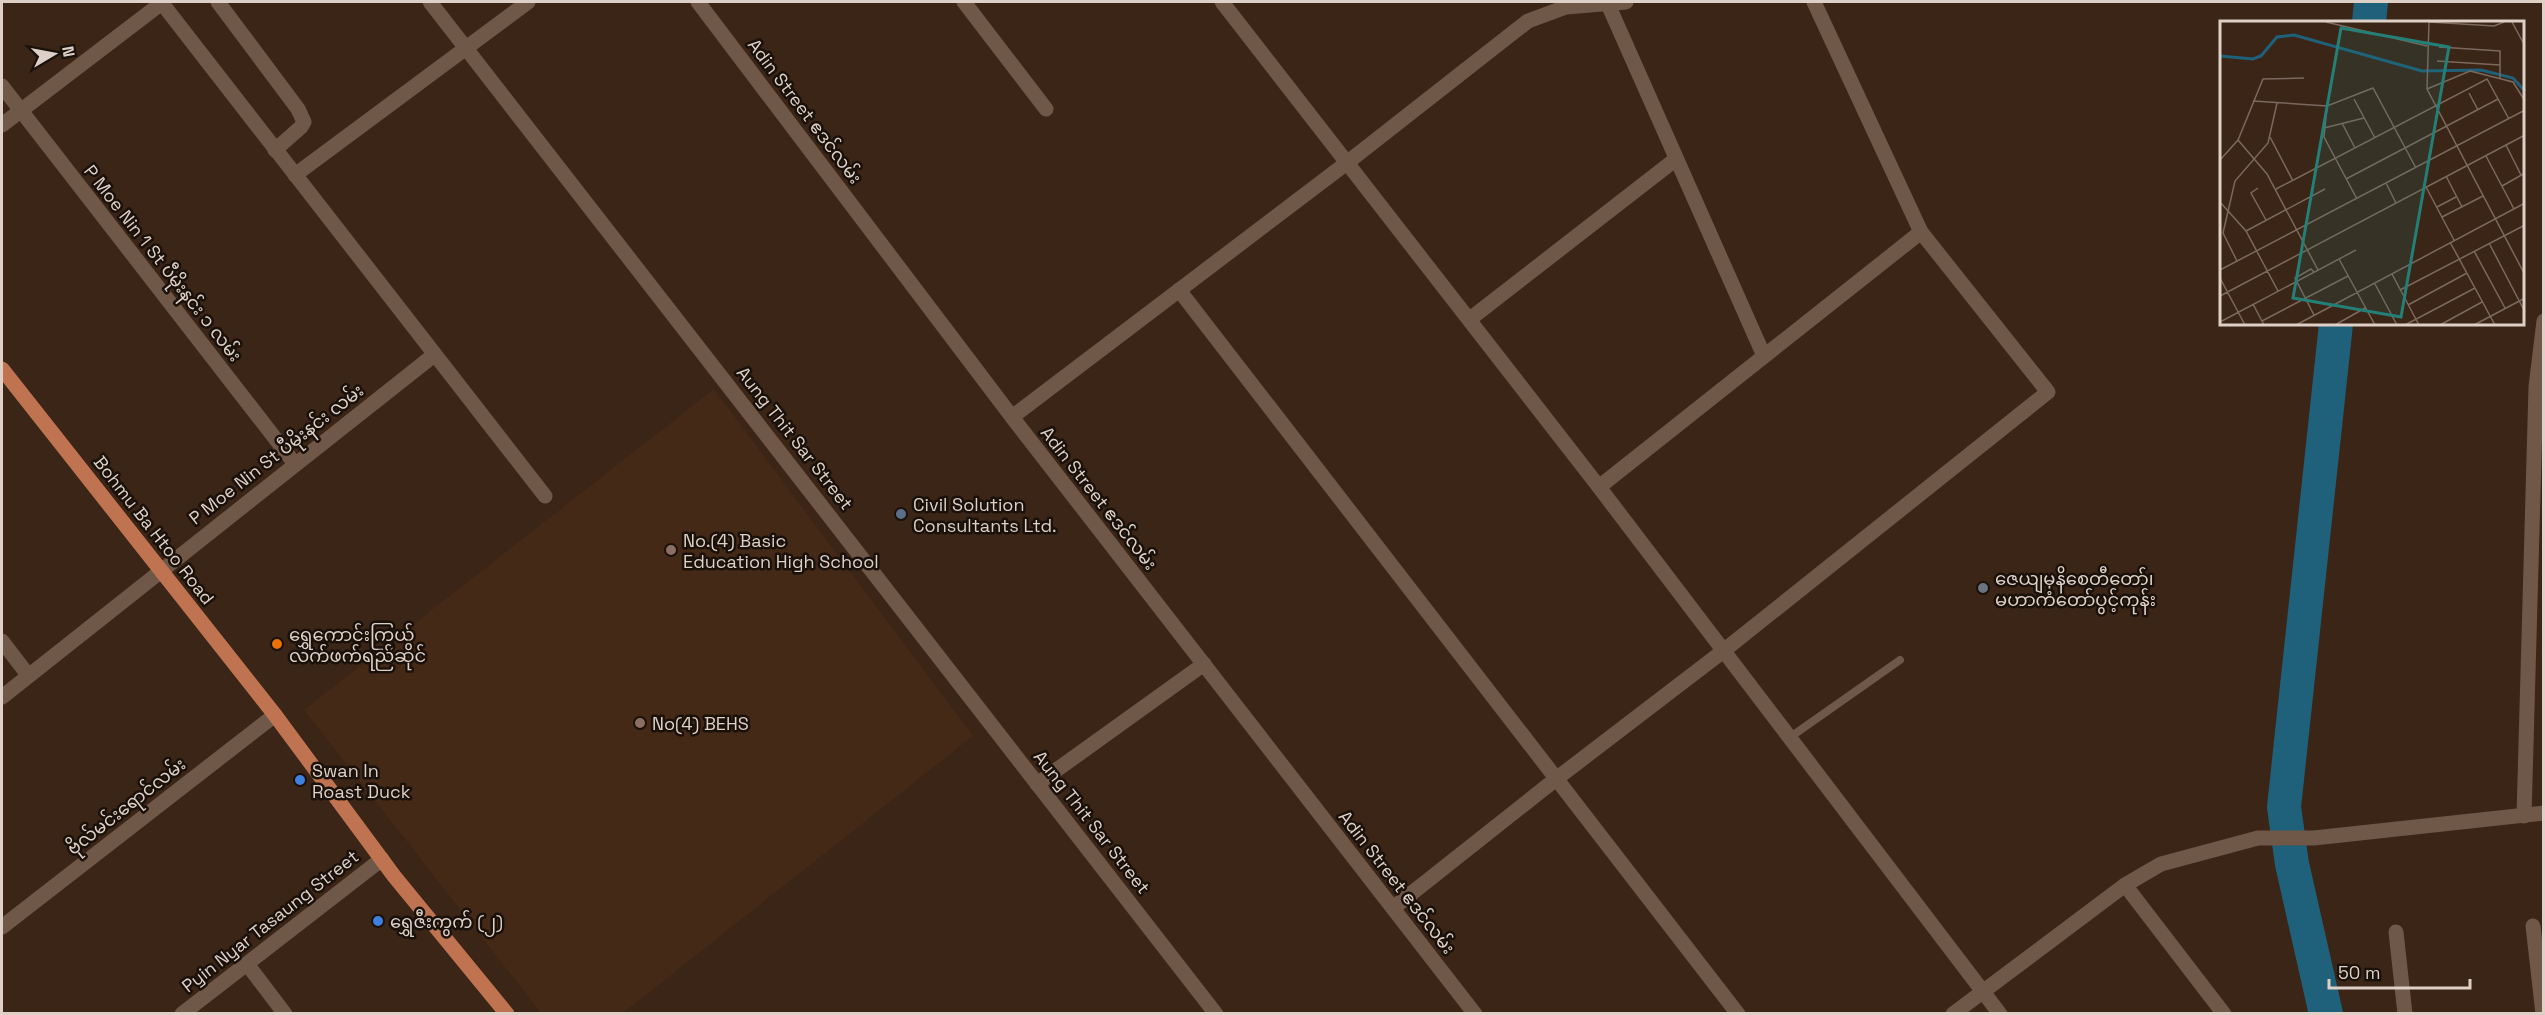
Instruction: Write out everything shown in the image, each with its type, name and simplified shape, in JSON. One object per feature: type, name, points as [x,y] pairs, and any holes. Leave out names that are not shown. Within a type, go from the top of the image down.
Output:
[{"type":"main road","name":"Bohmu Ba Htoo Road","points":[[2,369],[275,715],[382,859],[507,1014]]},
{"type":"street","points":[[2,125],[162,2],[545,496]]},
{"type":"street","points":[[218,2],[298,109],[304,122],[301,128],[275,150]]},
{"type":"street","name":"Aung Thit Sar Street","points":[[429,2],[1216,1014]]},
{"type":"street","points":[[296,176],[528,2]]},
{"type":"street","name":"Adin Street ဧဒင်လမ်း","points":[[698,2],[1012,417],[1475,1014]]},
{"type":"street","points":[[964,2],[1046,109]]},
{"type":"street","points":[[1222,2],[1470,319],[2000,1014]]},
{"type":"street","points":[[1606,2],[1764,356]]},
{"type":"street","points":[[1012,417],[1348,162],[1528,21],[1566,7],[1626,2]]},
{"type":"street","points":[[1393,908],[1557,778],[1722,652],[2048,392],[1921,232],[1814,2]]},
{"type":"street","name":"P Moe Nin 1 St ပီမိုးနင်း ၁ လမ်း","points":[[2,86],[295,464]]},
{"type":"street","points":[[1470,319],[1676,159]]},
{"type":"street","points":[[1599,487],[1921,232]]},
{"type":"street","points":[[1179,290],[1738,1014]]},
{"type":"street","points":[[2524,816],[2544,321]]},
{"type":"street","name":"P Moe Nin St ပီမိုးနင်း လမ်း","points":[[2,697],[434,355]]},
{"type":"street","points":[[2,641],[28,675]]},
{"type":"street","points":[[1037,784],[1204,664]]},
{"type":"street","name":"ဗိုလ်မင်းရောင်လမ်း","points":[[2,927],[275,715]]},
{"type":"street","points":[[1953,1014],[2125,885],[2161,864],[2258,838],[2314,838],[2544,813]]},
{"type":"street","name":"Pyin Nyar Tasaung Street","points":[[182,1014],[382,859]]},
{"type":"street","points":[[2125,885],[2224,1014]]},
{"type":"street","points":[[2533,926],[2543,1014]]},
{"type":"street","points":[[2396,932],[2405,1014]]},
{"type":"street","points":[[246,964],[285,1014]]},
{"type":"lane","points":[[1789,738],[1900,660]]},
{"type":"shaded area","name":"No.(4) Basic Education High School","points":[[714,389],[973,736],[623,1013],[541,1013],[304,710]]},
{"type":"waterway","points":[[2369,21],[2371,2]]},
{"type":"waterway","points":[[2326,1014],[2292,864],[2284,807],[2336,326]]},
{"type":"place","name":"Civil Solution Consultants Ltd.","points":[[901,514]]},
{"type":"place","name":"No.(4) Basic Education High School","points":[[671,550]]},
{"type":"place","name":"ဇေယျမုနိစေတီတော်၊ မဟာကံတော်ပွင့်ကုန်း","points":[[1983,588]]},
{"type":"place","name":"ရွှေကောင်းကြွယ် လက်ဖက်ရည်ဆိုင်","points":[[277,644]]},
{"type":"place","name":"No(4) BEHS","points":[[640,723]]},
{"type":"place","name":"Swan In Roast Duck","points":[[300,780]]},
{"type":"place","name":"ရွှေဇီးကွက် (၂)","points":[[378,921]]}]
